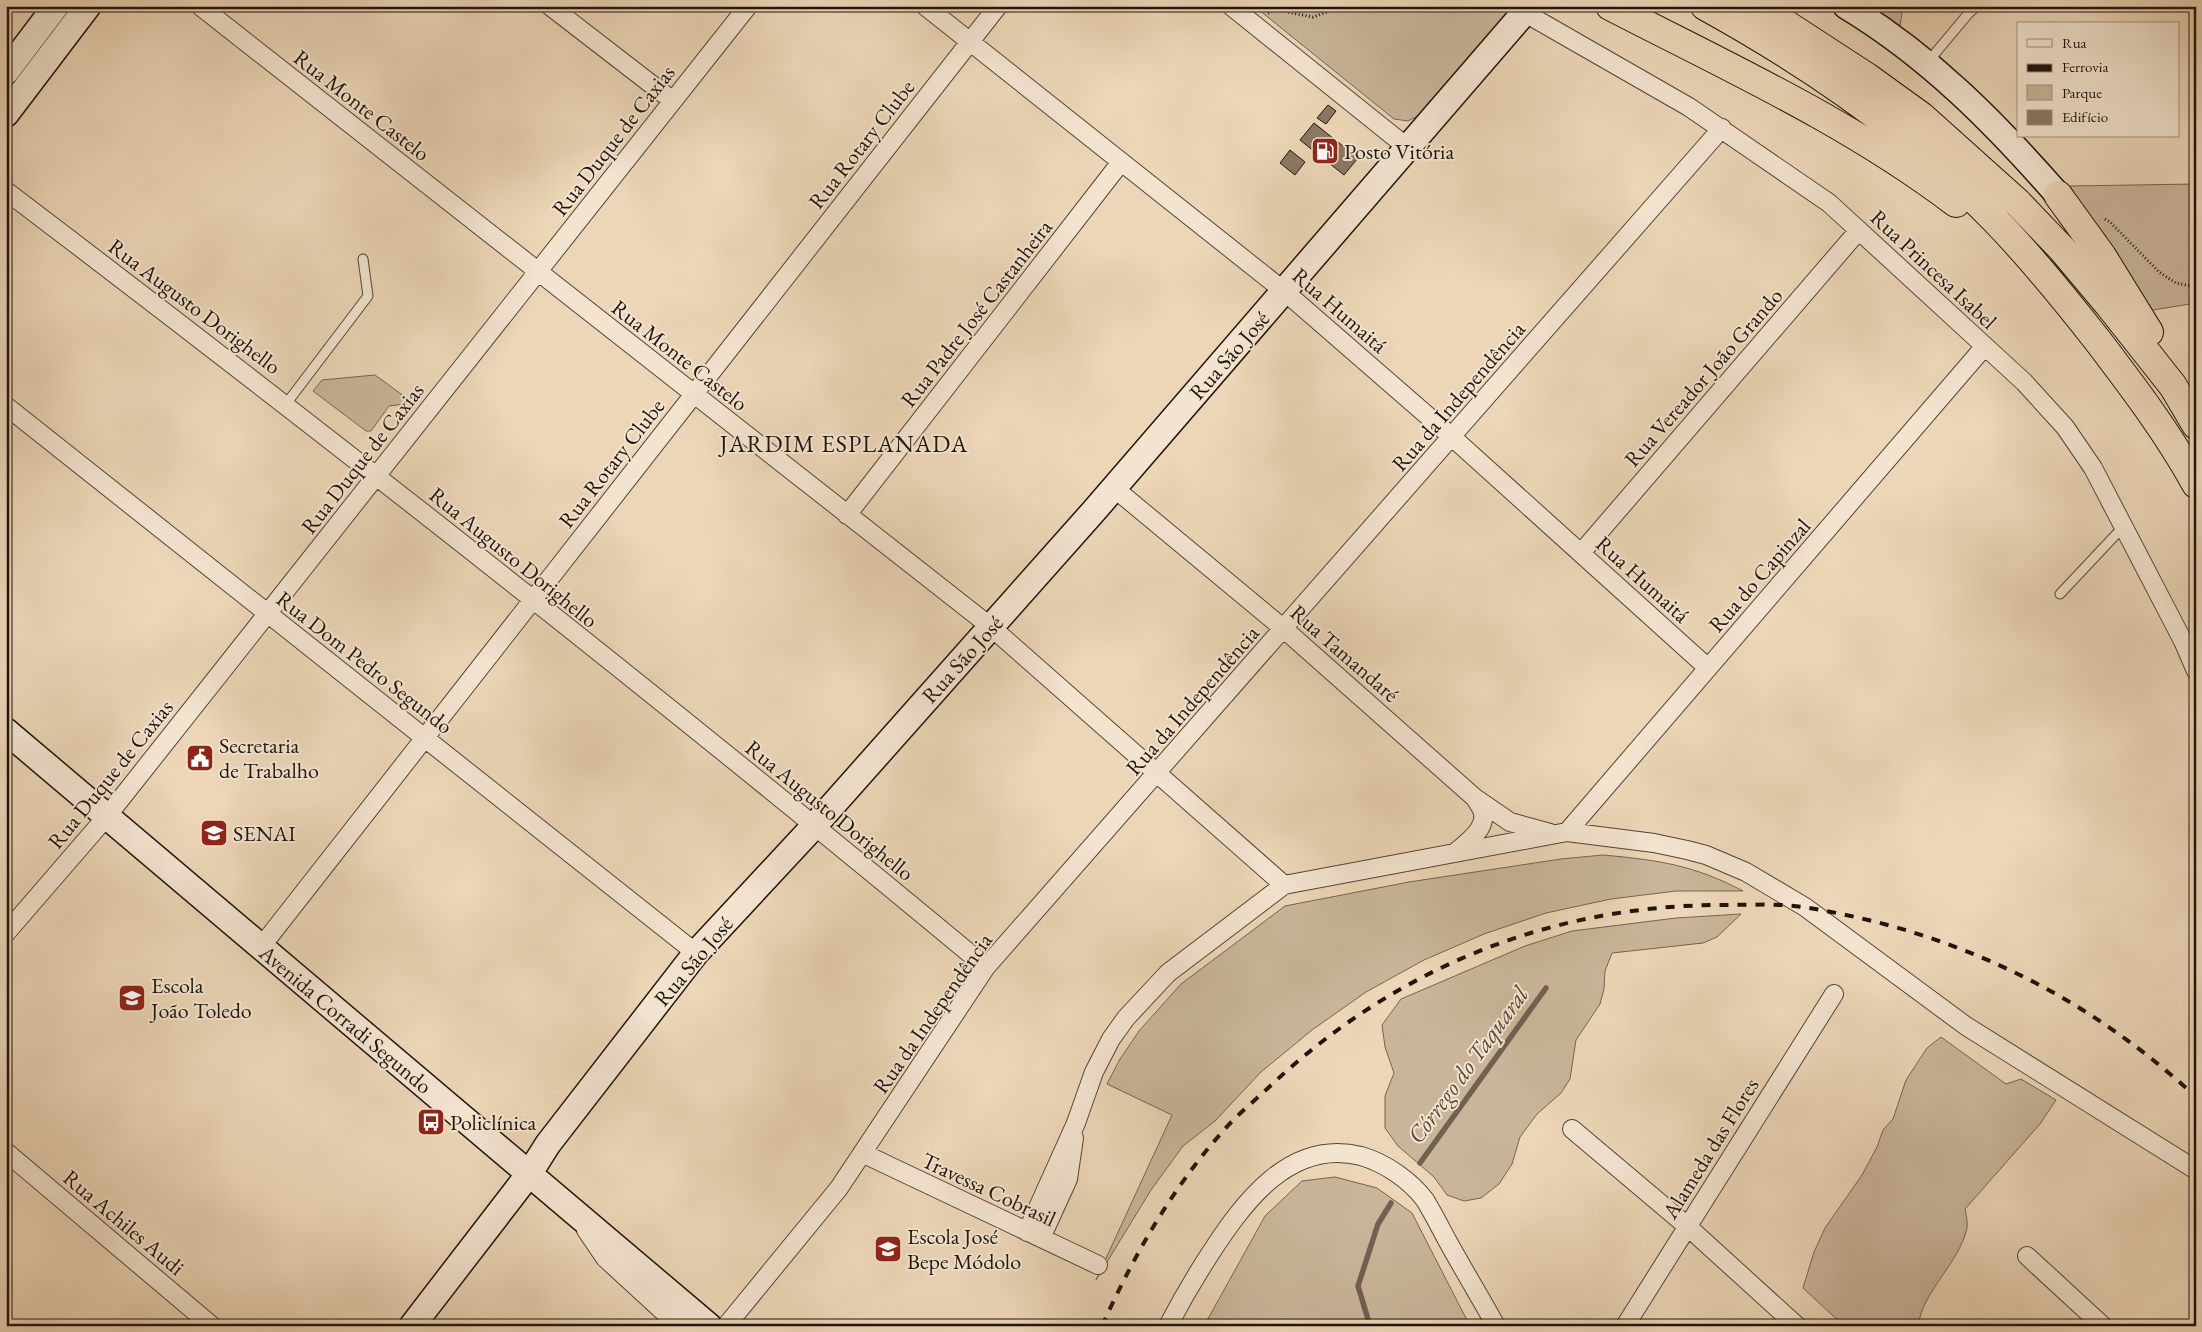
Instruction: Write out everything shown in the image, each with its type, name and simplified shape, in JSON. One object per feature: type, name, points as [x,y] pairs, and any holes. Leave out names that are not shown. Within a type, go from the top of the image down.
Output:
[{"type":"highway","points":[[1610,6],[1804,106],[1861,138],[1932,185],[2038,266]]},
{"type":"highway","points":[[1704,6],[1798,61],[1895,130],[1994,218],[2038,266],[2141,396],[2196,484]]},
{"type":"highway","points":[[1758,6],[1868,77],[1921,116],[1966,155],[2018,203],[2062,249],[2173,386]]},
{"type":"highway","points":[[2058,195],[2123,288],[2149,332],[2173,386],[2196,425]]},
{"type":"street","points":[[30,83],[7,69],[56,6]]},
{"type":"street","points":[[6,114],[88,6]]},
{"type":"street","name":"Rua Monte Castelo","points":[[200,6],[991,627],[1284,884]]},
{"type":"street","points":[[550,6],[673,101]]},
{"type":"street","name":"Rua Duque de Caxias","points":[[6,933],[108,815],[748,6]]},
{"type":"street","name":"Rua Humaitá","points":[[925,6],[1284,292],[1452,437],[1708,668]]},
{"type":"street","name":"Rua Rotary Clube","points":[[261,947],[998,6]]},
{"type":"street","points":[[1231,6],[1408,148]]},
{"type":"street","points":[[1846,6],[1894,37],[1986,116],[2058,195]]},
{"type":"street","name":"Rua Princesa Isabel","points":[[1527,10],[1722,128],[1829,203],[2024,382],[2065,427],[2093,468],[2183,640],[2196,671]]},
{"type":"street","name":"Rua São José","points":[[412,1326],[529,1174],[548,1144],[696,953],[814,824],[1114,488],[1527,10]]},
{"type":"street","name":"Rua da Independência","points":[[726,1326],[839,1188],[986,967],[1722,128]]},
{"type":"street","name":"Rua Padre José Castanheira","points":[[848,515],[1121,162]]},
{"type":"street","name":"Rua Augusto Dorighello","points":[[6,191],[286,404],[377,476],[814,824],[986,967]]},
{"type":"street","name":"Rua Vereador João Grando","points":[[1581,553],[1859,230]]},
{"type":"street","name":"Rua do Capinzal","points":[[1561,833],[1708,668],[1985,346]]},
{"type":"street","name":"Rua Dom Pedro Segundo","points":[[6,406],[696,953]]},
{"type":"street","name":"Rua Tamandaré","points":[[1114,488],[1284,629],[1475,798],[1510,822],[1561,833]]},
{"type":"street","name":"Avenida Corradi Segundo","points":[[6,731],[108,815],[709,1326]]},
{"type":"street","points":[[1455,853],[1475,834],[1482,824],[1483,813],[1475,798]]},
{"type":"street","points":[[1034,1235],[1068,1179],[1076,1123],[1094,1072],[1111,1038],[1131,1012],[1168,973],[1284,884],[1561,833],[1654,843],[1706,855],[1746,872],[1805,907],[1966,1026],[2196,1170]]},
{"type":"street","name":"Alameda das Flores","points":[[1625,1326],[1834,994]]},
{"type":"street","points":[[1572,1129],[1687,1226],[1797,1326]]},
{"type":"street","name":"Rua Achiles Audi","points":[[6,1152],[212,1326]]},
{"type":"street","points":[[1168,1326],[1183,1296],[1237,1213],[1258,1189],[1285,1169],[1318,1155],[1349,1153],[1373,1160],[1396,1172],[1424,1200],[1496,1326]]},
{"type":"street","name":"Travessa Cobrasil","points":[[862,1154],[1098,1266]]},
{"type":"street","points":[[573,1211],[605,1258],[679,1326]]},
{"type":"street","points":[[2026,1256],[2103,1326]]},
{"type":"lane","points":[[1926,63],[1977,6]]},
{"type":"lane","points":[[286,404],[368,296],[363,259]]},
{"type":"lane","points":[[2060,594],[2123,527]]},
{"type":"path","points":[[1251,22],[1277,10],[1313,17],[1344,6]]},
{"type":"path","points":[[2102,217],[2110,222],[2159,272],[2176,283],[2196,287]]},
{"type":"green space","points":[[1254,6],[1510,6],[1506,17],[1420,115],[1408,121],[1394,119]]},
{"type":"green space","points":[[1869,6],[1903,6],[1900,27],[1873,9]]},
{"type":"green space","points":[[2196,184],[2196,276],[2191,286],[2190,304],[2147,311],[2070,186]]},
{"type":"green space","points":[[375,375],[408,399],[404,404],[389,406],[371,431],[366,431],[313,391],[322,380]]},
{"type":"green space","points":[[1603,855],[1675,865],[1708,875],[1743,891],[1676,891],[1611,899],[1546,913],[1484,934],[1424,960],[1366,992],[1312,1030],[1261,1072],[1215,1121],[1183,1146],[1151,1190],[1096,1280],[1172,1115],[1107,1084],[1120,1059],[1139,1031],[1181,984],[1285,906],[1409,882],[1561,859]]},
{"type":"green space","points":[[1741,914],[1717,937],[1703,943],[1612,953],[1605,971],[1604,989],[1600,1004],[1576,1040],[1570,1079],[1561,1093],[1537,1114],[1520,1137],[1512,1164],[1499,1184],[1481,1198],[1464,1201],[1447,1195],[1434,1177],[1398,1146],[1385,1128],[1385,1096],[1394,1073],[1385,1047],[1382,1025],[1401,999],[1525,946],[1572,931],[1676,918]]},
{"type":"green space","points":[[1941,1037],[2006,1084],[2021,1079],[2056,1100],[2040,1124],[1965,1209],[1967,1228],[1963,1241],[1927,1301],[1921,1313],[1918,1326],[1844,1326],[1803,1288],[1814,1252],[1825,1228],[1862,1175],[1877,1147],[1883,1130],[1893,1119],[1906,1080],[1927,1048]]},
{"type":"green space","points":[[1335,1177],[1377,1188],[1412,1213],[1470,1326],[1204,1326],[1265,1216],[1302,1181]]},
{"type":"building","points":[[1328,105],[1336,111],[1326,124],[1317,118]]},
{"type":"building","points":[[1314,123],[1358,158],[1344,175],[1300,140]]},
{"type":"building","points":[[1290,150],[1305,162],[1295,175],[1280,163]]},
{"type":"waterway","name":"Córrego do Taquaral","points":[[1420,1163],[1546,988]]},
{"type":"waterway","name":"Córrego do Taquaral","points":[[1370,1326],[1358,1286],[1378,1224],[1391,1203]]},
{"type":"railway","points":[[1102,1326],[1141,1248],[1171,1199],[1205,1152],[1234,1119],[1316,1047],[1367,1010],[1421,978],[1477,952],[1535,932],[1596,917],[1659,908],[1723,905],[1798,906],[1863,919],[1916,933],[1967,951],[2016,973],[2064,999],[2110,1028],[2154,1061],[2196,1097]]},
{"type":"place","name":"Posto Vitória","points":[[1325,151]]},
{"type":"place","name":"Secretaria de Trabalho","points":[[200,758]]},
{"type":"place","name":"SENAI","points":[[214,833]]},
{"type":"place","name":"Escola João Toledo","points":[[132,998]]},
{"type":"place","name":"Policlínica","points":[[431,1122]]},
{"type":"place","name":"Escola José Bepe Módolo","points":[[888,1249]]},
{"type":"district","name":"JARDIM ESPLANADA","points":[[844,444]]}]
